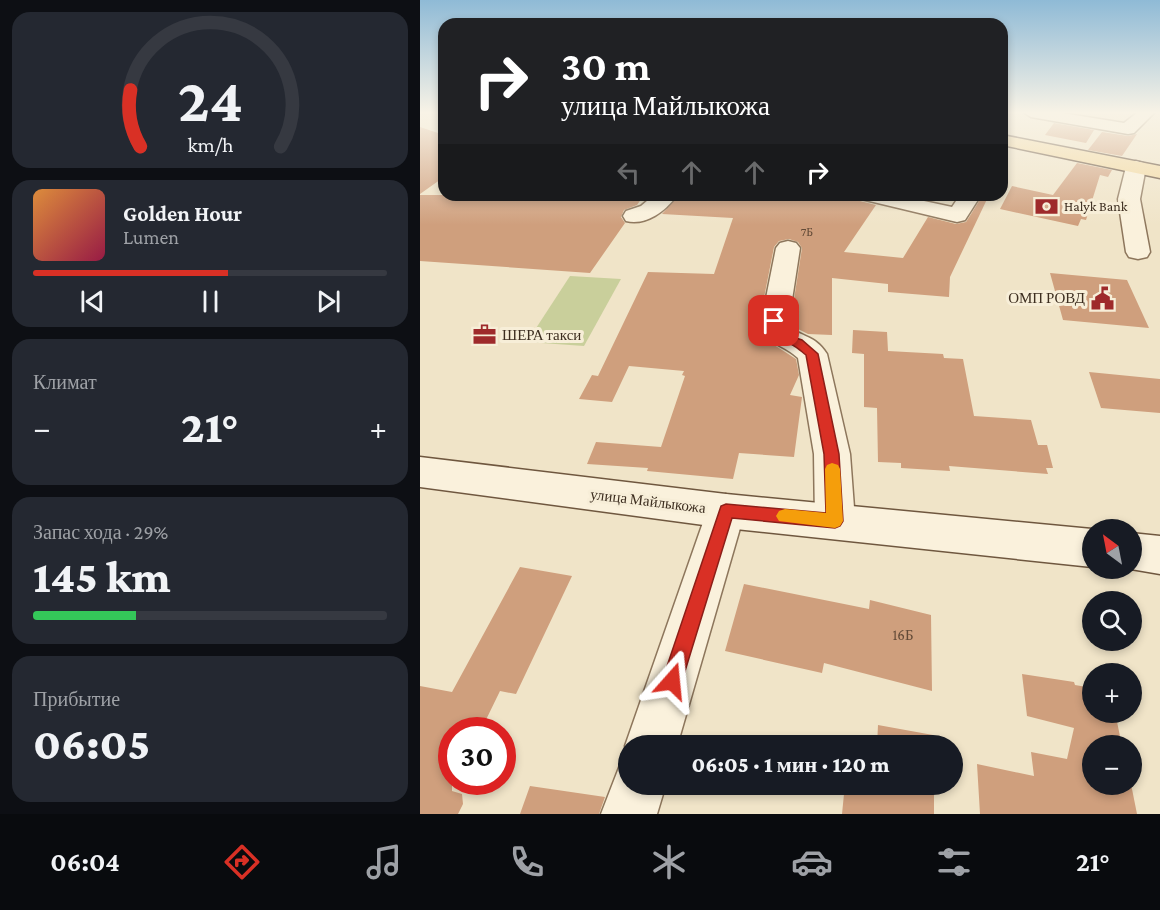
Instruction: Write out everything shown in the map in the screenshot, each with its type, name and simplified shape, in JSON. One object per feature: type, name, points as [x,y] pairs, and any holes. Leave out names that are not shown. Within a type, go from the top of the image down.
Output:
[{"type":"main road","points":[[1042,150],[1160,172]]},
{"type":"street","points":[[1136,167],[1129,199],[1141,225],[1138,252]]},
{"type":"street","points":[[634,216],[649,211],[660,201]]},
{"type":"street","points":[[895,201],[957,215],[967,201]]},
{"type":"street","points":[[788,248],[774,328],[785,339],[798,342],[812,354],[832,454],[835,521]]},
{"type":"street","name":"улица Майлыкожа","points":[[420,472],[726,511],[1082,547]]},
{"type":"street","points":[[655,735],[726,511]]},
{"type":"street","points":[[629,814],[635,795]]},
{"type":"green space","points":[[570,276],[621,279],[584,346],[527,342]]},
{"type":"building","points":[[420,150],[438,150],[438,181],[420,194]]},
{"type":"building","points":[[1088,150],[1126,150],[1122,156]]},
{"type":"building","name":"Halyk Bank","points":[[1077,163],[1112,170],[1108,177],[1100,175],[1086,220],[1081,219],[1078,226],[1000,209],[1004,201],[1008,201],[1008,194],[1012,186],[1053,195]]},
{"type":"building","points":[[420,195],[438,195],[438,201],[640,201],[637,205],[624,210],[621,217],[625,223],[590,273],[420,261]]},
{"type":"building","points":[[674,201],[860,201],[876,205],[844,252],[903,258],[928,217],[956,224],[966,222],[979,201],[986,201],[950,277],[949,297],[888,292],[888,284],[832,278],[832,335],[808,334],[790,325],[802,248],[798,242],[789,239],[779,241],[774,247],[758,328],[768,341],[796,359],[799,375],[790,395],[802,397],[794,457],[739,453],[733,479],[647,471],[648,468],[587,464],[596,442],[661,447],[685,376],[682,375],[684,371],[629,366],[612,402],[579,399],[592,375],[598,376],[648,272],[714,274],[733,218],[662,214]]},
{"type":"building","points":[[1050,273],[1127,280],[1149,328],[1063,320]]},
{"type":"building","points":[[853,330],[887,332],[888,351],[943,354],[944,358],[963,359],[974,416],[1031,420],[1038,445],[1047,445],[1053,468],[1046,468],[1048,474],[949,466],[950,471],[901,468],[901,463],[878,462],[877,408],[864,407],[864,354],[852,353]]},
{"type":"building","points":[[1089,372],[1160,379],[1160,413],[1101,408]]},
{"type":"building","points":[[520,567],[572,576],[516,694],[500,691],[487,717],[438,717],[438,795],[462,795],[463,804],[458,814],[420,814],[420,686],[452,692]]},
{"type":"building","points":[[744,584],[869,609],[870,600],[931,615],[932,691],[824,663],[822,673],[725,651]]},
{"type":"building","points":[[1022,674],[1074,682],[1075,685],[1082,686],[1082,723],[1117,723],[1120,735],[1082,735],[1082,795],[1133,795],[1137,814],[980,814],[977,764],[1034,776],[1031,752],[1067,759],[1074,728],[1027,716]]},
{"type":"building","points":[[878,725],[933,735],[878,735]]},
{"type":"building","points":[[530,786],[605,797],[599,814],[520,814]]},
{"type":"building","points":[[844,795],[934,795],[934,814],[842,814]]},
{"type":"slow traffic","points":[[785,516],[835,521],[832,469]]},
{"type":"place","name":"Halyk Bank","points":[[1046,206]]},
{"type":"place","name":"ОМП РОВД","points":[[1103,298]]},
{"type":"place","name":"ШЕРА такси","points":[[484,335]]},
{"type":"route","points":[[672,681],[726,511],[835,521],[832,454],[812,354],[798,342],[785,339],[779,334],[774,328],[774,321]]}]
